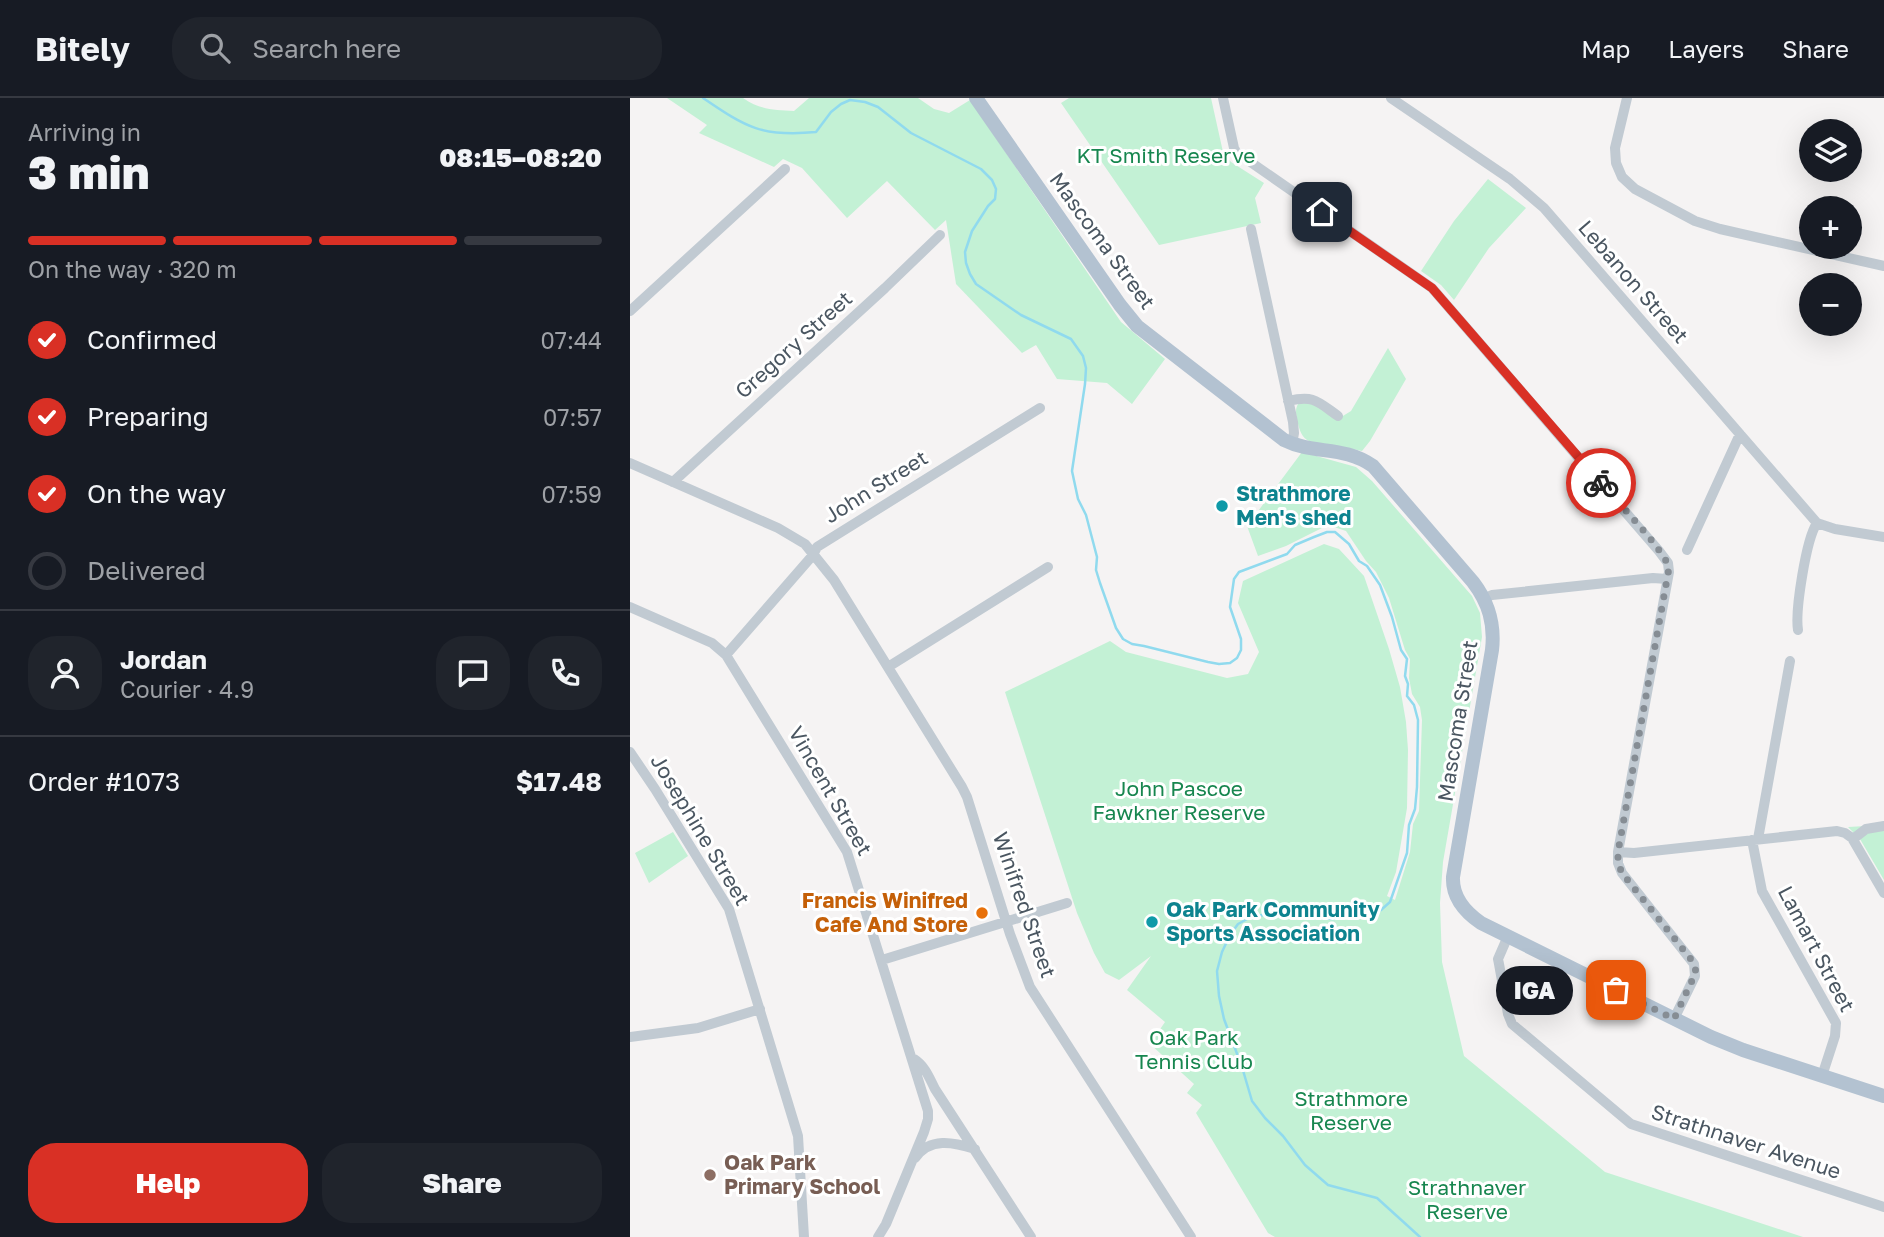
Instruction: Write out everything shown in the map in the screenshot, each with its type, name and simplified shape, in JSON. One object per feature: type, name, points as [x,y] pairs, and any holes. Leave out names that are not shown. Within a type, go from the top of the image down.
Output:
[{"type":"main road","name":"Mascoma Street","points":[[976,98],[1137,326],[1272,431],[1292,443],[1350,454],[1373,466],[1485,598],[1494,637],[1452,884],[1460,904],[1468,914],[1481,923],[1725,1043],[1884,1096]]},
{"type":"street","points":[[1223,98],[1236,152],[1432,288],[1668,563],[1618,863],[1622,873],[1694,964],[1695,976],[1674,1019]]},
{"type":"street","name":"Lebanon Street","points":[[1391,98],[1534,198],[1817,523]]},
{"type":"street","points":[[1627,98],[1615,148],[1616,163],[1622,177],[1635,190],[1695,221],[1720,229],[1884,266]]},
{"type":"street","points":[[630,311],[785,169]]},
{"type":"street","points":[[1251,229],[1294,428],[1292,443]]},
{"type":"street","name":"Gregory Street","points":[[673,482],[940,235]]},
{"type":"street","points":[[1288,401],[1311,398],[1338,416]]},
{"type":"street","name":"John Street","points":[[726,655],[815,551],[1040,408]]},
{"type":"street","points":[[1687,550],[1740,434]]},
{"type":"street","points":[[630,463],[778,528],[803,536],[815,551]]},
{"type":"street","points":[[1798,630],[1797,614],[1810,538],[1817,523],[1835,529],[1884,537]]},
{"type":"street","name":"Winifred Street","points":[[815,551],[831,569],[834,580],[967,797],[1030,987],[1191,1237]]},
{"type":"street","points":[[888,667],[1048,567]]},
{"type":"street","points":[[1485,598],[1492,595],[1640,579],[1667,579]]},
{"type":"street","name":"Vincent Street","points":[[630,607],[712,643],[726,655],[847,852],[928,1111],[928,1119],[911,1163],[878,1237]]},
{"type":"street","name":"Lamart Street","points":[[1790,661],[1755,839],[1760,882],[1766,900],[1836,1023],[1835,1036],[1822,1076]]},
{"type":"street","name":"Josephine Street","points":[[630,752],[729,909],[798,1136],[804,1237]]},
{"type":"street","points":[[1853,839],[1866,828],[1884,827]]},
{"type":"street","points":[[1618,852],[1634,853],[1842,832],[1853,839],[1884,892]]},
{"type":"street","points":[[883,962],[1067,903]]},
{"type":"street","name":"Strathnaver Avenue","points":[[1508,936],[1498,959],[1512,1024],[1631,1124],[1884,1207]]},
{"type":"street","points":[[630,1037],[698,1028],[760,1009]]},
{"type":"street","name":"Vincent Street","points":[[913,1059],[926,1070],[935,1089],[1031,1237]]},
{"type":"street","points":[[920,1082],[927,1082],[935,1089]]},
{"type":"street","points":[[911,1163],[923,1149],[943,1142],[975,1149]]},
{"type":"green space","points":[[667,98],[743,98],[761,107],[794,111],[809,98],[918,98],[934,109],[949,113],[970,100],[1121,322],[1165,359],[1132,404],[1107,383],[1057,379],[1036,345],[1022,353],[956,284],[946,220],[935,230],[887,181],[847,218],[802,168],[783,159],[774,167],[699,133],[707,125]]},
{"type":"green space","name":"KT Smith Reserve","points":[[1069,98],[1211,98],[1223,152],[1231,162],[1264,183],[1255,198],[1261,223],[1159,245],[1061,103]]},
{"type":"green space","points":[[1488,179],[1526,208],[1489,248],[1454,300],[1441,285],[1421,271],[1454,221]]},
{"type":"green space","points":[[1388,348],[1406,379],[1362,451],[1307,440],[1300,431],[1297,420],[1298,404],[1306,400],[1338,419],[1351,411]]},
{"type":"green space","points":[[1302,452],[1356,467],[1372,481],[1472,596],[1480,613],[1482,637],[1443,862],[1440,903],[1442,962],[1464,1056],[1605,1172],[1803,1237],[1275,1237],[1268,1233],[1196,1113],[1202,1105],[1187,1093],[1194,1084],[1150,1044],[1165,1022],[1127,990],[1151,956],[1119,980],[1105,973],[1094,953],[1077,913],[1005,692],[1110,641],[1126,652],[1227,678],[1248,674],[1259,652],[1238,603],[1243,581],[1324,544],[1339,549],[1364,576],[1400,687],[1406,722],[1407,808],[1396,872],[1387,896],[1395,900],[1410,852],[1413,824],[1419,811],[1422,720],[1420,707],[1412,694],[1410,659],[1389,598],[1376,572],[1346,531],[1328,525],[1286,546],[1258,556],[1247,526]]},
{"type":"green space","points":[[1884,825],[1884,880],[1860,839],[1848,827]]},
{"type":"green space","points":[[673,832],[688,856],[649,883],[635,853]]},
{"type":"waterway","points":[[703,98],[744,123],[782,133],[816,132],[831,112],[841,104],[850,100],[865,102],[878,107],[911,133],[981,169],[992,180],[996,189],[995,199],[972,231],[965,252],[966,263],[976,284],[1021,315],[1071,339],[1083,356],[1086,368],[1085,384],[1072,471],[1097,557],[1096,570],[1116,628],[1123,639],[1132,644],[1208,662],[1230,663],[1237,658],[1241,650],[1241,639],[1230,607],[1234,579],[1239,572],[1287,554],[1295,545],[1327,532],[1335,532],[1349,544],[1359,561],[1367,566],[1380,585],[1401,650],[1407,659],[1407,696],[1414,705],[1418,720],[1415,809],[1409,825],[1407,853],[1390,902],[1381,910],[1363,916],[1333,919],[1262,915],[1249,918],[1238,924],[1230,935],[1217,971],[1224,1019],[1252,1101],[1305,1165],[1328,1185],[1377,1198],[1420,1237]]},
{"type":"way so far","points":[[1601,483],[1660,551],[1669,568],[1618,852],[1619,869],[1690,958],[1696,972],[1674,1019],[1616,990]]},
{"type":"place","name":"Strathmore Men's shed","points":[[1222,506]]},
{"type":"place","name":"Francis Winifred Cafe And Store","points":[[982,913]]},
{"type":"place","name":"Oak Park Community Sports Association","points":[[1152,922]]},
{"type":"place","name":"IGA","points":[[1616,990]]},
{"type":"place","name":"Oak Park Primary School","points":[[710,1175]]},
{"type":"route","points":[[1322,212],[1432,288],[1601,483]]},
{"type":"park label","name":"John Pascoe Fawkner Reserve","points":[[1179,801]]},
{"type":"park label","name":"Oak Park Tennis Club","points":[[1194,1050]]},
{"type":"park label","name":"Strathmore Reserve","points":[[1351,1111]]},
{"type":"park label","name":"Strathnaver Reserve","points":[[1467,1200]]}]
